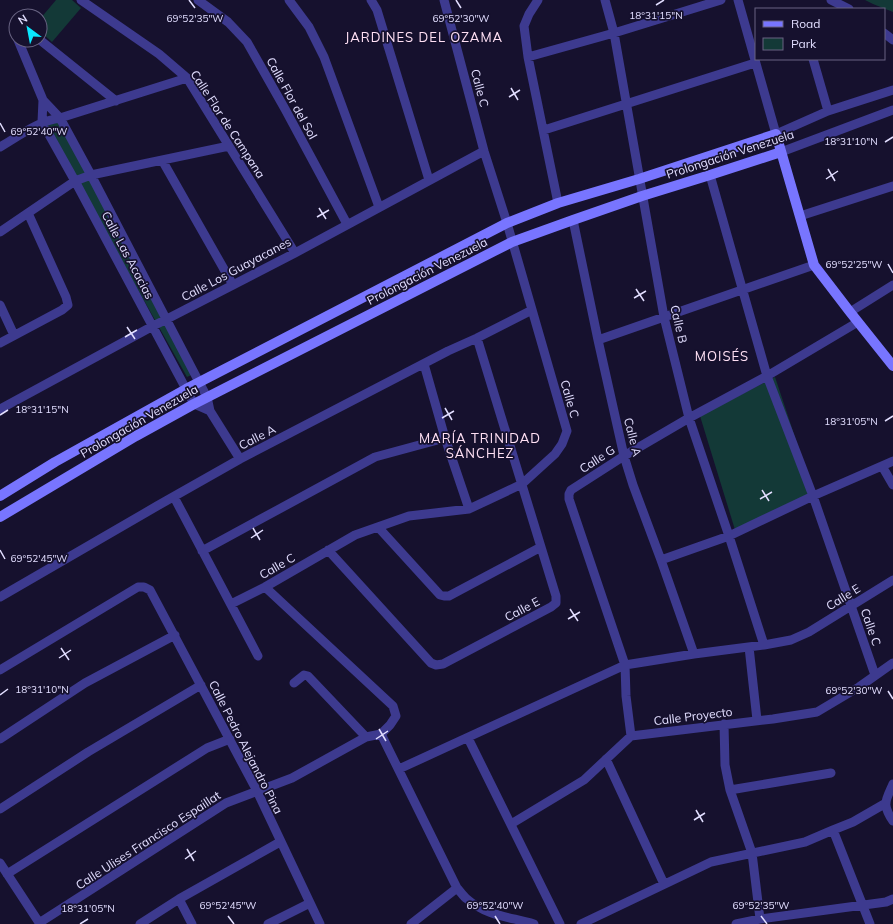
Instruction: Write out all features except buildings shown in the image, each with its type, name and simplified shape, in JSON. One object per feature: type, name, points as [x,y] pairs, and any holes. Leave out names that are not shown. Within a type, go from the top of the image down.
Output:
[{"type":"street","name":"Calle Flor de Campana","points":[[81,0],[159,54],[187,78],[295,252]]},
{"type":"street","name":"Calle Flor del Sol","points":[[198,0],[228,22],[247,42],[347,224]]},
{"type":"street","points":[[289,0],[309,27],[324,57],[379,207]]},
{"type":"street","points":[[371,0],[377,10],[429,180]]},
{"type":"street","name":"Calle C","points":[[231,604],[265,587],[355,535],[409,516],[469,509],[522,484],[556,454],[567,431],[507,223],[484,151],[444,0]]},
{"type":"street","points":[[538,0],[529,14],[524,26],[528,57],[558,203]]},
{"type":"street","name":"Calle B","points":[[605,0],[614,33],[664,317],[689,418],[764,645]]},
{"type":"street","points":[[528,57],[614,33],[721,0]]},
{"type":"street","points":[[738,0],[814,265],[893,366]]},
{"type":"street","points":[[831,0],[847,8]]},
{"type":"street","points":[[885,34],[893,40]]},
{"type":"street","points":[[48,46],[116,101]]},
{"type":"street","name":"Calle Las Acacias","points":[[21,48],[43,100],[60,118],[91,174],[207,397],[210,410],[240,459]]},
{"type":"street","points":[[813,60],[828,112]]},
{"type":"street","points":[[544,130],[755,63]]},
{"type":"street","points":[[0,147],[42,122],[60,118],[187,78]]},
{"type":"street","name":"Prolongación Venezuela","points":[[0,496],[55,462],[199,382],[507,223],[558,203],[639,179],[776,134],[828,112],[893,90]]},
{"type":"street","name":"Calle Las Acacias","points":[[43,100],[42,122],[194,404]]},
{"type":"street","name":"Prolongación Venezuela","points":[[0,517],[136,436],[207,397],[512,242],[642,196],[781,152],[893,110]]},
{"type":"street","points":[[0,232],[75,181],[91,174],[229,146]]},
{"type":"street","name":"Calle Los Guayacanes","points":[[0,409],[166,319],[233,285],[484,151]]},
{"type":"street","points":[[162,160],[233,285]]},
{"type":"street","name":"Calle C","points":[[710,175],[767,376],[813,496],[875,675]]},
{"type":"street","points":[[800,216],[893,186]]},
{"type":"street","points":[[0,343],[62,310],[68,305],[66,297],[28,213]]},
{"type":"street","name":"Calle A","points":[[573,220],[624,456],[694,654]]},
{"type":"street","points":[[598,340],[814,265]]},
{"type":"street","points":[[850,312],[893,285]]},
{"type":"street","points":[[0,305],[14,335]]},
{"type":"street","name":"Calle A","points":[[0,597],[240,459],[448,351],[478,338],[532,310]]},
{"type":"street","name":"Calle G","points":[[631,736],[626,696],[625,665],[569,499],[571,490],[624,456],[689,418],[767,376],[858,322]]},
{"type":"street","name":"Calle E","points":[[328,550],[431,663],[436,665],[443,664],[551,607],[556,602],[556,596],[478,338]]},
{"type":"street","points":[[424,364],[445,438],[469,509]]},
{"type":"street","points":[[194,404],[210,410]]},
{"type":"street","points":[[202,550],[375,457],[445,438]]},
{"type":"street","points":[[661,560],[729,536],[813,496],[893,461]]},
{"type":"street","points":[[882,466],[893,485]]},
{"type":"street","points":[[174,496],[258,656]]},
{"type":"street","points":[[378,527],[440,595],[444,596],[449,596],[541,547]]},
{"type":"street","name":"Calle E","points":[[399,769],[625,665],[791,640],[809,632],[893,580]]},
{"type":"street","name":"Calle Pedro Alejandro Pina","points":[[0,670],[138,587],[144,587],[150,590],[257,791],[320,924]]},
{"type":"street","points":[[265,587],[393,706],[396,716],[390,726],[381,734],[457,888],[466,899],[478,908],[499,916],[534,924]]},
{"type":"street","points":[[0,739],[84,683],[175,635]]},
{"type":"street","points":[[750,647],[757,720]]},
{"type":"street","name":"Calle Proyecto","points":[[631,736],[773,719],[818,711],[859,687],[893,663]]},
{"type":"street","points":[[294,682],[304,675],[308,676],[366,737]]},
{"type":"street","points":[[0,809],[88,752],[201,685]]},
{"type":"street","points":[[724,724],[724,756],[730,790],[750,844],[760,919]]},
{"type":"street","name":"Calle Ulises Francisco Espaillat","points":[[40,924],[226,802],[292,778],[366,737],[381,734]]},
{"type":"street","points":[[511,824],[584,780],[631,736]]},
{"type":"street","points":[[468,738],[560,924]]},
{"type":"street","points":[[7,874],[208,748],[230,739]]},
{"type":"street","points":[[606,759],[664,884]]},
{"type":"street","points":[[730,790],[831,773]]},
{"type":"street","points":[[893,784],[886,803],[888,812],[893,821]]},
{"type":"street","points":[[581,924],[711,862],[805,842],[853,822],[886,803]]},
{"type":"street","points":[[833,830],[870,924]]},
{"type":"street","points":[[140,924],[179,899],[280,842]]},
{"type":"street","points":[[0,863],[40,924]]},
{"type":"street","points":[[411,924],[457,888]]},
{"type":"street","points":[[179,899],[192,924]]},
{"type":"street","points":[[736,924],[760,919],[886,902],[893,899]]},
{"type":"street","points":[[268,924],[310,903]]},
{"type":"green space","points":[[56,0],[72,0],[81,8],[52,42],[48,38],[48,10]]},
{"type":"green space","points":[[865,0],[893,0],[893,12],[885,8]]},
{"type":"green space","points":[[58,118],[198,372],[187,377],[45,124]]},
{"type":"green space","points":[[775,377],[814,494],[736,533],[700,416]]},
{"type":"district","name":"JARDINES DEL OZAMA","points":[[424,37]]},
{"type":"district","name":"MOISÉS","points":[[722,356]]},
{"type":"district","name":"MARÍA TRINIDAD SÁNCHEZ","points":[[480,446]]}]
